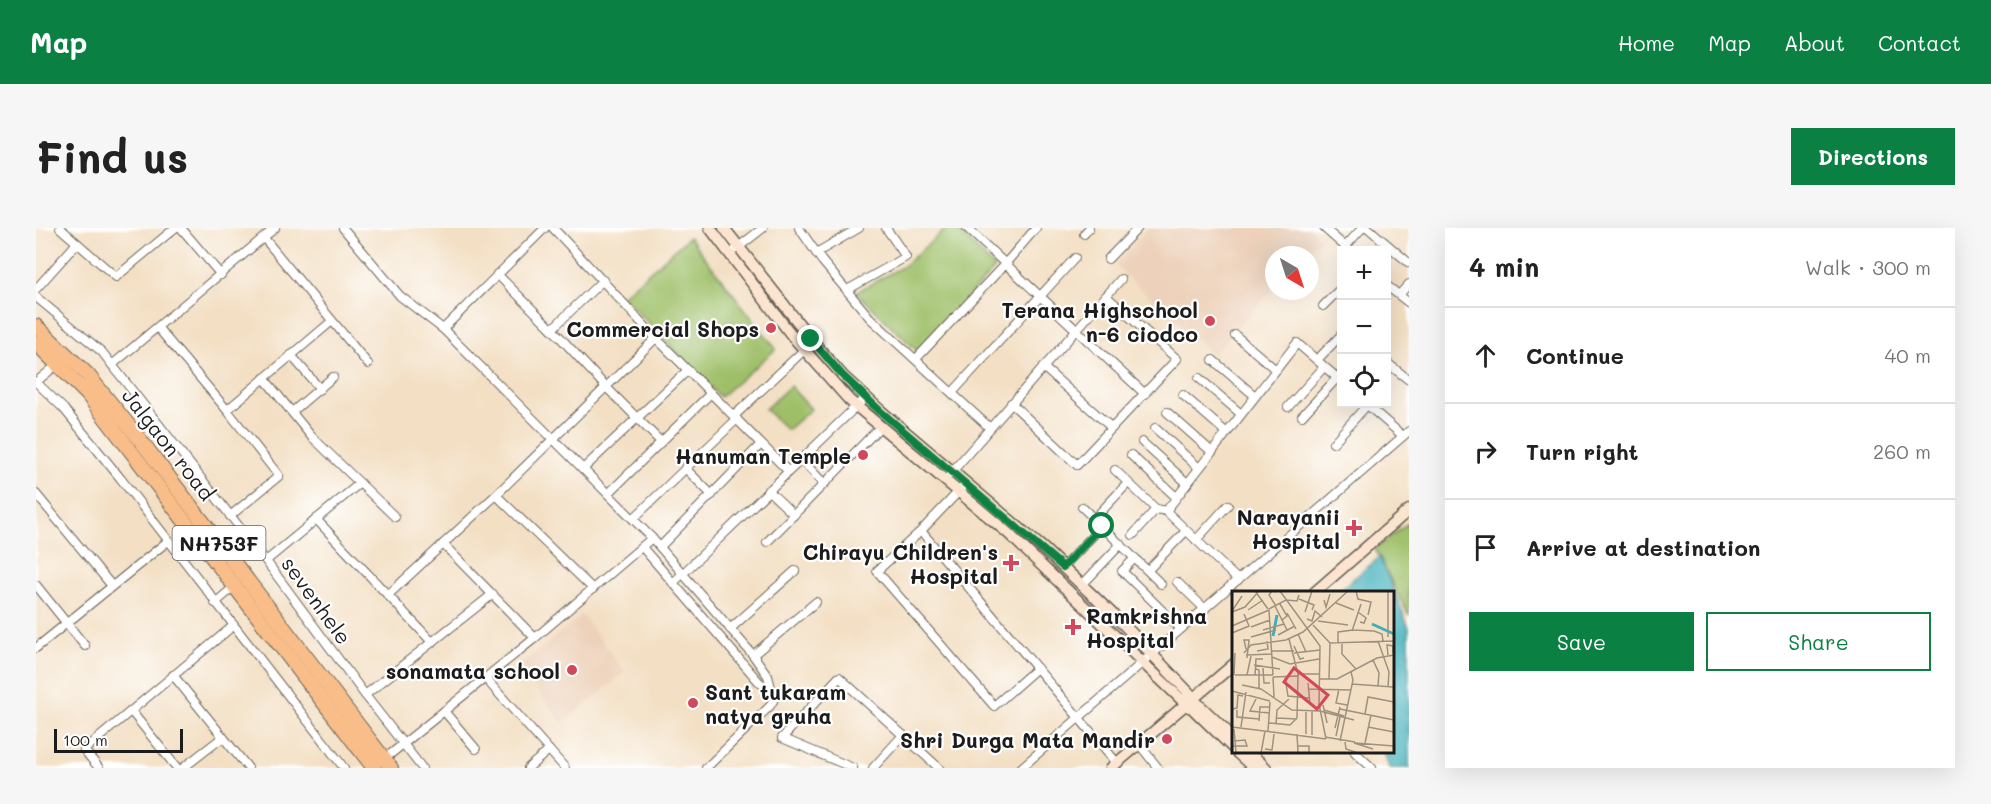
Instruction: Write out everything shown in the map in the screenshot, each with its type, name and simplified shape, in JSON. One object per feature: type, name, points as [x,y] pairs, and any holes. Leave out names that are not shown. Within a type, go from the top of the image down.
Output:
[{"type":"highway","name":"Jalgaon road","points":[[36,326],[87,374],[138,437],[380,766]]},
{"type":"highway","name":"Jalgaon road","points":[[36,343],[94,402],[236,586],[380,766]]},
{"type":"street","points":[[60,228],[116,277],[175,228]]},
{"type":"street","points":[[112,365],[275,228]]},
{"type":"street","points":[[343,228],[400,296],[443,329],[652,538],[753,655],[768,676],[774,699],[771,706],[706,768]]},
{"type":"street","points":[[443,329],[545,228]]},
{"type":"street","points":[[553,228],[656,338],[788,471]]},
{"type":"street","points":[[710,228],[804,350],[857,406],[1063,567],[1152,654],[1190,702],[1232,747]]},
{"type":"street","points":[[724,228],[843,376],[948,475]]},
{"type":"street","points":[[729,254],[763,228]]},
{"type":"street","points":[[799,228],[816,253],[870,318],[990,428]]},
{"type":"street","points":[[816,253],[859,228]]},
{"type":"street","points":[[847,290],[906,257],[886,228]]},
{"type":"street","points":[[916,359],[1036,228]]},
{"type":"street","points":[[1108,259],[1138,228]]},
{"type":"street","points":[[1349,246],[1362,228]]},
{"type":"street","points":[[1368,228],[1409,263]]},
{"type":"street","points":[[969,229],[1075,331],[1145,394]]},
{"type":"street","points":[[186,230],[221,274]]},
{"type":"street","points":[[1329,230],[1344,246]]},
{"type":"street","points":[[264,238],[368,364]]},
{"type":"street","points":[[36,289],[77,243]]},
{"type":"street","points":[[952,393],[1075,258]]},
{"type":"street","points":[[496,274],[661,442]]},
{"type":"street","points":[[948,475],[1121,279]]},
{"type":"street","points":[[552,329],[603,280]]},
{"type":"street","points":[[1399,295],[1409,284]]},
{"type":"street","points":[[1391,289],[1409,303]]},
{"type":"street","points":[[1323,306],[1337,291]]},
{"type":"street","points":[[1011,403],[1077,465],[1177,359],[1106,296]]},
{"type":"street","name":"sevenhele","points":[[36,297],[102,352],[266,561],[422,768]]},
{"type":"street","points":[[227,410],[332,321]]},
{"type":"street","points":[[158,328],[227,410],[279,477],[230,516]]},
{"type":"street","points":[[1235,335],[1276,370]]},
{"type":"street","points":[[388,595],[496,495],[656,338]]},
{"type":"street","points":[[1317,360],[1337,338]]},
{"type":"street","points":[[1166,511],[1297,343],[1337,378]]},
{"type":"street","points":[[633,519],[804,350]]},
{"type":"street","points":[[291,355],[320,389]]},
{"type":"street","points":[[1213,360],[1256,396]]},
{"type":"street","points":[[58,364],[36,382],[64,409],[344,768]]},
{"type":"street","points":[[1391,366],[1409,380]]},
{"type":"street","points":[[1043,367],[1112,428]]},
{"type":"street","points":[[1288,407],[1324,367]]},
{"type":"street","points":[[583,469],[688,370]]},
{"type":"street","points":[[292,412],[333,377]]},
{"type":"street","points":[[264,378],[311,436],[395,517]]},
{"type":"street","points":[[1199,378],[1241,414]]},
{"type":"street","points":[[1302,416],[1337,382]]},
{"type":"street","points":[[608,494],[711,393]]},
{"type":"street","points":[[1183,394],[1227,433]]},
{"type":"street","points":[[673,583],[866,397]]},
{"type":"street","points":[[1333,443],[1363,408]]},
{"type":"street","points":[[1021,768],[1406,433],[1372,408]]},
{"type":"street","points":[[1167,412],[1212,452]]},
{"type":"street","points":[[766,542],[881,426]]},
{"type":"street","points":[[1155,428],[1199,468]]},
{"type":"street","points":[[1142,442],[1187,483]]},
{"type":"street","points":[[660,547],[761,444]]},
{"type":"street","points":[[1131,455],[1176,497]]},
{"type":"street","points":[[801,459],[824,484]]},
{"type":"street","points":[[685,468],[712,495]]},
{"type":"street","points":[[1115,470],[1156,509],[1166,511],[1238,580]]},
{"type":"street","points":[[266,561],[360,483]]},
{"type":"street","points":[[1094,519],[1128,483]]},
{"type":"street","points":[[963,487],[921,531],[877,571],[994,706],[1037,668]]},
{"type":"street","points":[[963,487],[1143,662],[1232,737]]},
{"type":"street","points":[[768,490],[794,514]]},
{"type":"street","points":[[36,494],[112,586]]},
{"type":"street","points":[[496,495],[593,589]]},
{"type":"street","points":[[1196,540],[1228,505]]},
{"type":"street","points":[[1082,507],[1161,584]]},
{"type":"street","points":[[1133,535],[1156,509]]},
{"type":"street","points":[[1316,591],[1409,510]]},
{"type":"street","points":[[316,519],[432,642]]},
{"type":"street","points":[[1063,567],[1102,526]]},
{"type":"street","points":[[921,531],[1079,718],[1114,766],[1232,665]]},
{"type":"street","points":[[1148,570],[1186,531]]},
{"type":"street","points":[[380,766],[403,744],[535,638],[652,538]]},
{"type":"street","points":[[36,648],[168,541]]},
{"type":"street","points":[[443,544],[535,638]]},
{"type":"street","points":[[1082,585],[1121,544]]},
{"type":"street","points":[[642,547],[760,683],[772,690]]},
{"type":"street","points":[[1135,558],[1122,571],[1181,629]]},
{"type":"street","points":[[730,629],[795,571]]},
{"type":"street","points":[[1177,582],[1205,609]]},
{"type":"street","points":[[36,585],[86,646]]},
{"type":"street","points":[[215,603],[236,586]]},
{"type":"street","points":[[365,695],[493,594]]},
{"type":"street","points":[[753,655],[816,602]]},
{"type":"street","points":[[99,768],[84,750],[233,626]]},
{"type":"street","points":[[173,675],[248,768]]},
{"type":"street","points":[[853,768],[782,738],[839,676],[939,768]]},
{"type":"street","points":[[485,678],[565,768]]},
{"type":"street","points":[[131,711],[177,768]]},
{"type":"street","points":[[444,711],[476,749]]},
{"type":"street","points":[[873,768],[903,735]]},
{"type":"street","points":[[183,768],[223,737]]},
{"type":"street","points":[[1139,744],[1158,768]]},
{"type":"street","points":[[528,768],[549,750]]},
{"type":"street","points":[[1238,753],[1254,768]]},
{"type":"street","points":[[1250,753],[1266,768]]},
{"type":"street","points":[[1356,753],[1372,768]]},
{"type":"shaded area","name":"Terana Highschool n-6 ciodco","points":[[1148,228],[1309,228],[1320,238],[1312,246],[1265,246],[1265,298],[1213,355],[1115,265]]},
{"type":"shaded area","name":"sonamata school","points":[[582,615],[625,672],[563,723],[518,667]]},
{"type":"green space","points":[[947,228],[956,228],[995,268],[917,351],[856,292],[902,267]]},
{"type":"green space","points":[[689,237],[776,349],[720,397],[622,296]]},
{"type":"green space","points":[[790,386],[811,409],[787,430],[765,409]]},
{"type":"green space","points":[[1409,522],[1409,616],[1375,549]]},
{"type":"water","points":[[1380,557],[1394,591],[1338,591]]},
{"type":"water","points":[[1394,591],[1409,628],[1409,768],[1389,768],[1384,753],[1394,753]]},
{"type":"place","name":"Terana Highschool n-6 ciodco","points":[[1210,321]]},
{"type":"place","name":"Commercial Shops","points":[[771,328]]},
{"type":"place","name":"Hanuman Temple","points":[[863,455]]},
{"type":"place","name":"Narayanii Hospital","points":[[1354,528]]},
{"type":"place","name":"Chirayu Children's Hospital","points":[[1011,563]]},
{"type":"place","name":"Ramkrishna Hospital","points":[[1073,627]]},
{"type":"place","name":"sonamata school","points":[[572,670]]},
{"type":"place","name":"Sant tukaram natya gruha","points":[[693,703]]},
{"type":"place","name":"Shri Durga Mata Mandir","points":[[1167,739]]},
{"type":"route","points":[[811,339],[843,376],[880,411],[1063,567],[1102,526]]}]
